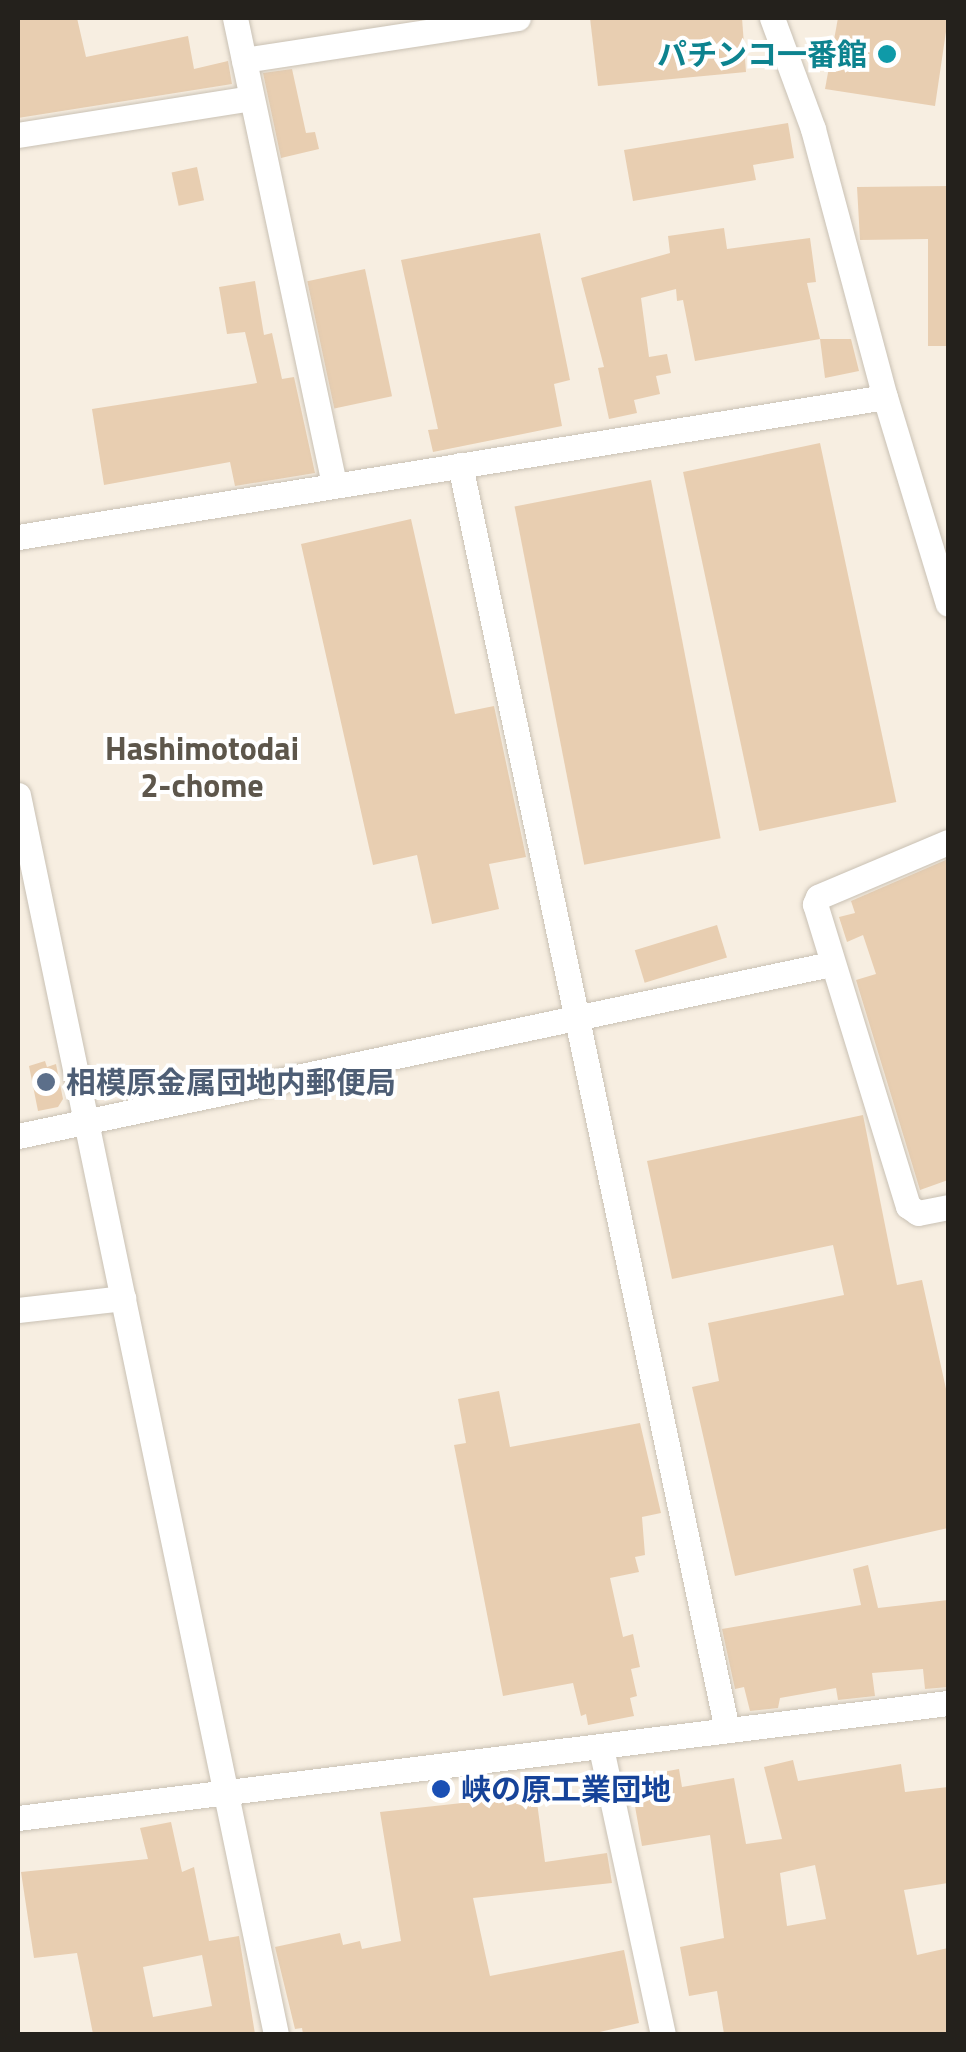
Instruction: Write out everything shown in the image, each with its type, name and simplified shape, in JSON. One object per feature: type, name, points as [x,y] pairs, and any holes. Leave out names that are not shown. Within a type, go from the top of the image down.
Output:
[{"type":"street","points":[[235,18],[334,485]]},
{"type":"street","points":[[244,60],[518,18]]},
{"type":"street","points":[[772,18],[837,209],[884,397],[948,604]]},
{"type":"street","points":[[18,134],[251,98]]},
{"type":"street","points":[[18,537],[884,397]]},
{"type":"street","points":[[460,465],[727,1730]]},
{"type":"street","points":[[18,795],[276,2034]]},
{"type":"street","points":[[948,842],[818,897],[815,904],[908,1206],[918,1213],[948,1207]]},
{"type":"street","points":[[18,927],[44,924]]},
{"type":"street","points":[[18,1136],[831,964]]},
{"type":"street","points":[[18,1310],[122,1298]]},
{"type":"street","points":[[18,1818],[948,1703]]},
{"type":"street","points":[[601,1748],[662,2034]]},
{"type":"building","points":[[18,18],[77,18],[86,57],[188,36],[194,69],[228,61],[232,84],[18,118]]},
{"type":"building","points":[[590,18],[742,18],[746,72],[598,86]]},
{"type":"building","name":"パチンコ一番館","points":[[838,18],[948,18],[935,106],[825,89]]},
{"type":"building","points":[[292,69],[306,133],[315,132],[319,149],[281,158],[263,73]]},
{"type":"building","points":[[788,123],[794,158],[753,165],[756,180],[633,201],[624,150]]},
{"type":"building","points":[[197,167],[204,200],[179,206],[172,172]]},
{"type":"building","points":[[948,186],[948,346],[928,346],[928,239],[860,240],[857,187]]},
{"type":"building","points":[[724,228],[727,249],[810,238],[816,282],[807,283],[820,339],[695,361],[683,300],[677,301],[676,289],[641,298],[649,357],[667,354],[671,373],[656,376],[660,394],[634,400],[637,413],[609,419],[598,368],[604,367],[581,278],[670,253],[668,236]]},
{"type":"building","points":[[540,233],[570,380],[554,384],[562,426],[433,452],[428,430],[438,429],[401,260]]},
{"type":"building","points":[[365,269],[392,396],[334,408],[307,281]]},
{"type":"building","points":[[255,281],[264,335],[272,333],[282,379],[294,377],[315,473],[235,486],[230,462],[104,485],[92,409],[257,383],[245,332],[227,334],[219,287]]},
{"type":"building","points":[[820,339],[851,339],[859,371],[825,378]]},
{"type":"building","points":[[820,443],[896,802],[759,831],[683,472]]},
{"type":"building","points":[[651,480],[721,838],[584,865],[515,507]]},
{"type":"building","points":[[411,519],[455,714],[494,706],[526,857],[489,864],[499,909],[432,924],[417,855],[373,865],[301,544]]},
{"type":"building","points":[[948,859],[948,1180],[920,1190],[856,980],[876,974],[863,935],[847,942],[839,917],[855,913],[851,901]]},
{"type":"building","points":[[717,925],[727,958],[645,983],[635,950]]},
{"type":"building","name":"相模原金属団地内郵便局","points":[[45,1061],[47,1067],[56,1064],[63,1099],[58,1107],[38,1111],[29,1066]]},
{"type":"building","points":[[863,1115],[897,1285],[922,1280],[948,1398],[948,1528],[735,1576],[692,1387],[719,1381],[708,1323],[844,1295],[833,1245],[672,1279],[647,1161]]},
{"type":"building","points":[[499,1391],[510,1447],[640,1423],[661,1513],[642,1517],[645,1555],[635,1557],[639,1572],[610,1578],[623,1637],[633,1634],[640,1667],[631,1669],[637,1696],[630,1698],[634,1716],[588,1725],[586,1714],[581,1716],[573,1683],[503,1696],[454,1445],[466,1443],[458,1399]]},
{"type":"building","points":[[868,1565],[878,1608],[948,1600],[948,1687],[925,1689],[923,1669],[872,1673],[875,1696],[838,1700],[836,1688],[780,1698],[778,1708],[750,1711],[744,1687],[735,1689],[722,1629],[861,1605],[853,1569]]},
{"type":"building","points":[[793,1760],[798,1781],[901,1764],[905,1792],[948,1787],[948,1883],[904,1890],[917,1955],[948,1948],[948,2034],[724,2034],[717,1991],[689,1996],[680,1947],[724,1938],[710,1835],[642,1846],[630,1778],[679,1769],[682,1787],[734,1778],[746,1844],[782,1839],[764,1767]],"holes":[[[815,1865],[826,1919],[787,1926],[780,1873]]]},
{"type":"building","points":[[536,1795],[545,1862],[607,1853],[612,1883],[473,1898],[490,1976],[624,1950],[639,2023],[591,2034],[303,2034],[302,2028],[295,2029],[275,1947],[340,1933],[343,1945],[360,1941],[362,1949],[401,1941],[380,1812]]},
{"type":"building","points":[[171,1822],[182,1872],[194,1867],[209,1941],[239,1936],[255,2034],[93,2034],[77,1953],[34,1958],[21,1872],[148,1859],[140,1828]],"holes":[[[202,1955],[212,2006],[153,2017],[143,1967]]]},
{"type":"place","name":"パチンコ一番館","points":[[887,54]]},
{"type":"place","name":"相模原金属団地内郵便局","points":[[46,1082]]},
{"type":"place","name":"峡の原工業団地","points":[[441,1789]]},
{"type":"district","name":"Hashimotodai 2-chome","points":[[202,768]]}]
